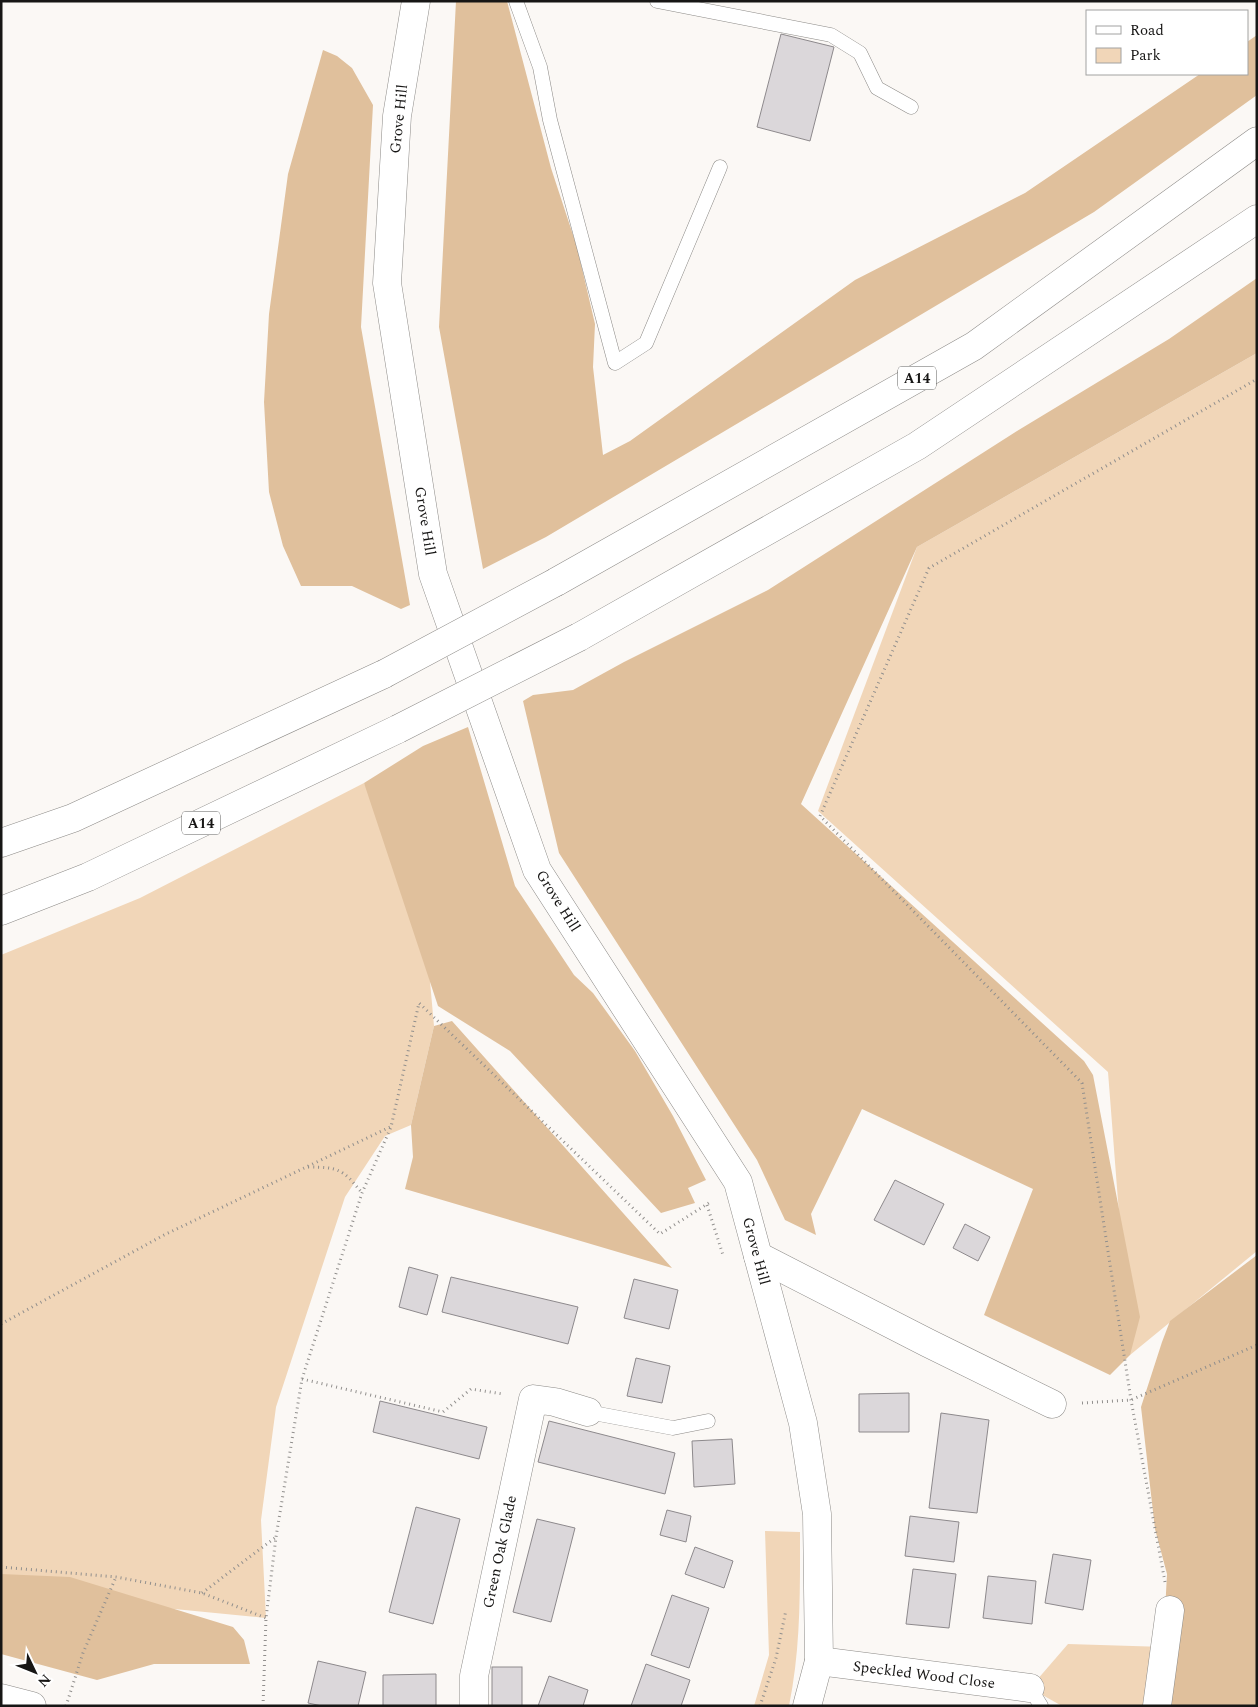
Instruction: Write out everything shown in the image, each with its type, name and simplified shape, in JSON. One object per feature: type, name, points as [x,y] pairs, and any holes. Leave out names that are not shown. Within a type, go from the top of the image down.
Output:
[{"type":"main road","name":"Grove Hill","points":[[416,1],[397,116],[387,283],[433,574],[537,870],[738,1182],[804,1423],[817,1514],[819,1661],[806,1706]]},
{"type":"main road","name":"A14","points":[[1,843],[73,818],[384,674],[556,582],[974,346],[1257,141]]},
{"type":"main road","name":"A14","points":[[1,911],[88,877],[398,729],[579,637],[916,446],[1257,219]]},
{"type":"main road","points":[[758,1256],[928,1344],[1052,1404]]},
{"type":"main road","points":[[533,1399],[555,1402],[588,1412]]},
{"type":"main road","name":"Green Oak Glade","points":[[474,1706],[474,1676],[533,1399]]},
{"type":"main road","points":[[1157,1706],[1170,1610]]},
{"type":"main road","name":"Speckled Wood Close","points":[[819,1661],[1035,1697]]},
{"type":"main road","points":[[1,1698],[32,1706]]},
{"type":"lane","points":[[516,1],[540,66],[550,120],[615,363],[646,343],[720,167]]},
{"type":"lane","points":[[657,1],[831,35],[860,53],[877,88],[911,107]]},
{"type":"lane","points":[[588,1412],[673,1428],[708,1421]]},
{"type":"path","points":[[1170,1610],[1131,1400],[1082,1083],[820,816],[929,568],[1257,379]]},
{"type":"path","points":[[263,1706],[266,1618],[276,1537],[302,1379],[362,1193],[391,1127],[419,1003],[660,1234],[707,1205],[738,1182]]},
{"type":"path","points":[[1,1324],[164,1235],[391,1127]]},
{"type":"path","points":[[306,1167],[332,1167],[350,1177],[362,1193]]},
{"type":"path","points":[[707,1205],[726,1262]]},
{"type":"path","points":[[1052,1404],[1131,1400],[1257,1345]]},
{"type":"path","points":[[302,1379],[443,1412],[471,1389],[533,1399]]},
{"type":"path","points":[[202,1593],[276,1537]]},
{"type":"path","points":[[1,1567],[116,1577],[202,1593],[266,1618]]},
{"type":"path","points":[[66,1706],[83,1653],[116,1577]]},
{"type":"path","points":[[760,1706],[776,1658],[787,1601]]},
{"type":"green space","points":[[1257,353],[1257,1251],[1130,1355],[1108,1072],[818,811],[917,547]]},
{"type":"green space","points":[[364,783],[423,903],[434,1026],[411,1125],[385,1136],[345,1197],[276,1407],[261,1520],[266,1618],[1,1592],[1,955],[140,898]]},
{"type":"green space","points":[[765,1531],[800,1532],[798,1641],[789,1706],[754,1706],[769,1655]]},
{"type":"green space","points":[[1068,1644],[1165,1647],[1157,1706],[1062,1706],[1030,1688]]},
{"type":"shaded area","points":[[456,1],[507,1],[551,168],[577,247],[595,324],[593,367],[603,455],[630,441],[855,280],[1025,193],[1199,75],[1248,75],[1248,41],[1257,35],[1257,95],[1094,212],[546,537],[483,569],[439,327]]},
{"type":"shaded area","points":[[323,50],[337,56],[352,68],[373,105],[361,327],[410,605],[401,609],[352,586],[301,586],[283,546],[269,492],[264,402],[269,314],[288,174]]},
{"type":"shaded area","points":[[1257,278],[1257,353],[917,547],[801,804],[1084,1061],[1093,1075],[1140,1317],[1130,1355],[1110,1375],[984,1315],[1033,1189],[862,1109],[811,1214],[816,1235],[785,1220],[757,1160],[559,853],[523,701],[533,695],[573,690],[624,662],[768,590],[1017,431],[1169,339]]},
{"type":"shaded area","points":[[468,727],[515,886],[574,975],[593,993],[635,1051],[673,1116],[706,1180],[688,1188],[695,1203],[661,1213],[510,1051],[438,1006],[364,783],[423,746]]},
{"type":"shaded area","points":[[452,1021],[672,1268],[405,1189],[413,1157],[411,1125],[434,1026]]},
{"type":"shaded area","points":[[1257,1255],[1257,1706],[1160,1706],[1167,1574],[1155,1529],[1141,1407],[1170,1321]]},
{"type":"shaded area","points":[[1,1574],[70,1577],[233,1627],[244,1640],[250,1664],[154,1664],[97,1680],[1,1654]]},
{"type":"building","points":[[781,34],[834,47],[810,141],[757,127]]},
{"type":"building","points":[[895,1180],[944,1204],[924,1245],[874,1220]]},
{"type":"building","points":[[965,1224],[990,1237],[978,1261],[953,1248]]},
{"type":"building","points":[[409,1267],[438,1275],[427,1315],[399,1307]]},
{"type":"building","points":[[451,1277],[578,1307],[568,1344],[442,1312]]},
{"type":"building","points":[[634,1279],[678,1290],[669,1329],[624,1318]]},
{"type":"building","points":[[636,1358],[670,1366],[662,1403],[627,1396]]},
{"type":"building","points":[[909,1393],[909,1432],[859,1432],[859,1394]]},
{"type":"building","points":[[380,1401],[487,1427],[479,1459],[373,1432]]},
{"type":"building","points":[[941,1413],[989,1420],[977,1513],[929,1508]]},
{"type":"building","points":[[549,1421],[675,1453],[665,1494],[538,1462]]},
{"type":"building","points":[[732,1439],[735,1484],[694,1487],[692,1441]]},
{"type":"building","points":[[416,1507],[460,1519],[433,1624],[389,1612]]},
{"type":"building","points":[[667,1510],[691,1516],[686,1542],[660,1535]]},
{"type":"building","points":[[910,1516],[959,1522],[954,1562],[905,1556]]},
{"type":"building","points":[[537,1519],[575,1528],[551,1622],[513,1612]]},
{"type":"building","points":[[695,1547],[733,1561],[724,1588],[685,1574]]},
{"type":"building","points":[[1053,1554],[1091,1560],[1083,1610],[1045,1603]]},
{"type":"building","points":[[913,1569],[956,1574],[949,1628],[906,1624]]},
{"type":"building","points":[[988,1576],[1036,1581],[1032,1624],[983,1618]]},
{"type":"building","points":[[672,1595],[709,1608],[689,1668],[651,1655]]},
{"type":"building","points":[[318,1661],[366,1672],[358,1706],[322,1706],[308,1703]]},
{"type":"building","points":[[646,1664],[690,1680],[681,1706],[631,1706]]},
{"type":"building","points":[[492,1667],[522,1667],[522,1706],[492,1706]]},
{"type":"building","points":[[436,1674],[436,1706],[383,1706],[383,1675]]},
{"type":"building","points":[[549,1676],[588,1690],[583,1706],[538,1706]]}]
